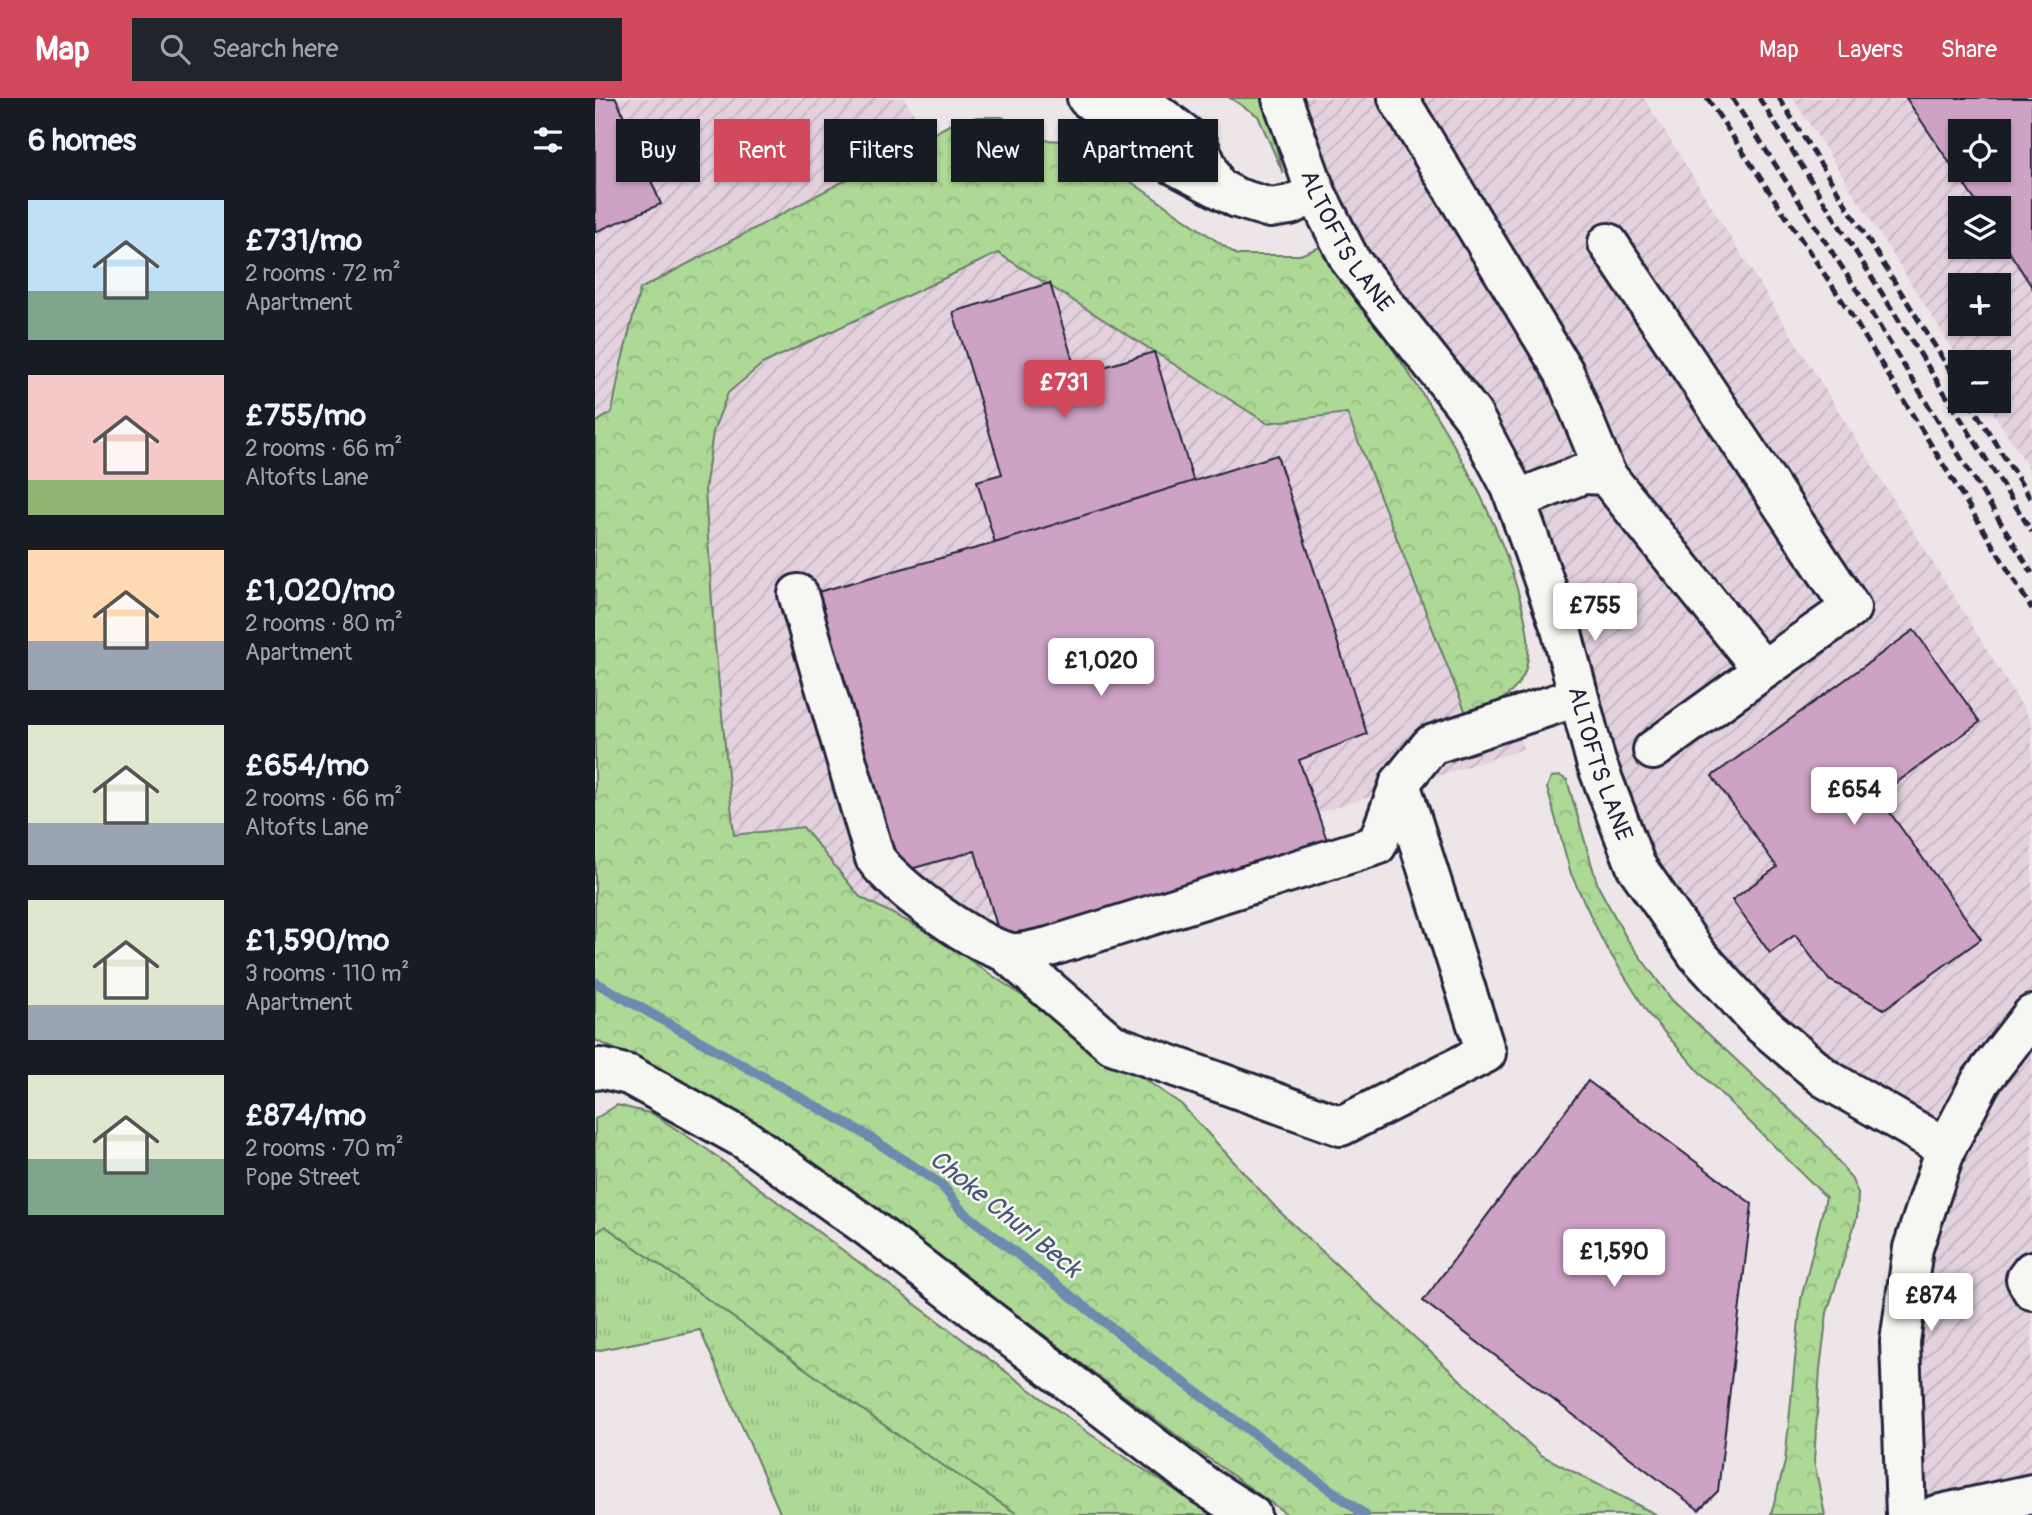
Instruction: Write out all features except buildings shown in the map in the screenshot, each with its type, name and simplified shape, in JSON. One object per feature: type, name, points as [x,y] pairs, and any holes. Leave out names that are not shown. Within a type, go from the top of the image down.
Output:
[{"type":"street","points":[[1070,98],[1077,117],[1165,180],[1216,184]]},
{"type":"street","points":[[1087,98],[1173,164],[1216,184],[1237,198],[1270,208],[1290,205],[1316,193]]},
{"type":"street","points":[[1137,98],[1198,145],[1216,184]]},
{"type":"street","points":[[1166,98],[1199,122],[1216,184]]},
{"type":"street","name":"ALTOFTS LANE","points":[[1282,98],[1316,193],[1350,260],[1472,414],[1516,500],[1561,629],[1595,762],[1636,866],[1697,954],[1759,1021],[1825,1078],[1946,1148]]},
{"type":"street","points":[[1398,98],[1564,372],[1606,474],[1763,670]]},
{"type":"street","points":[[1608,243],[1850,608],[1653,750]]},
{"type":"street","points":[[1516,500],[1583,474],[1606,474]]},
{"type":"street","points":[[798,594],[875,858],[887,875],[946,918],[992,947],[1014,953],[1049,947],[1377,845],[1400,783],[1431,745],[1577,697]]},
{"type":"street","points":[[1004,951],[1112,1044],[1341,1126],[1486,1053],[1400,783]]},
{"type":"street","points":[[1906,1515],[1900,1342],[1913,1248],[1946,1148],[1981,1081],[2032,1015]]},
{"type":"street","points":[[595,1070],[600,1068],[629,1074],[746,1140],[879,1236],[1205,1486],[1251,1515]]},
{"type":"street","points":[[2032,1271],[2026,1279],[2032,1290]]},
{"type":"street","points":[[1936,1515],[2032,1494]]},
{"type":"shaded area","points":[[595,98],[904,98],[915,119],[824,119],[824,182],[841,182],[640,289],[612,412],[595,423]]},
{"type":"shaded area","points":[[1282,98],[1644,98],[2032,722],[2032,1515],[1906,1515],[1900,1342],[1946,1148],[1825,1078],[1636,866],[1511,487],[1350,260]]},
{"type":"shaded area","points":[[1793,98],[2032,98],[2032,473],[1994,413],[2011,413],[2011,350],[1953,350]]},
{"type":"shaded area","points":[[998,253],[1267,423],[1347,412],[1467,717],[1500,701],[1524,749],[930,933],[860,897],[803,827],[734,836],[714,635],[705,490],[713,432],[728,393],[762,364]]},
{"type":"green space","points":[[1230,98],[1263,98],[1283,173],[1258,116]]},
{"type":"green space","points":[[1002,117],[1005,119],[969,119]]},
{"type":"green space","points":[[951,124],[951,182],[1044,182],[1044,140],[1058,141],[1058,182],[1131,182],[1237,255],[1300,255],[1323,246],[1436,416],[1485,505],[1505,551],[1522,607],[1528,642],[1526,668],[1517,686],[1510,693],[1468,718],[1347,413],[1267,423],[998,253],[762,364],[728,393],[713,432],[705,490],[714,635],[734,835],[803,827],[860,897],[930,933],[1181,1104],[1279,1211],[1541,1455],[1657,1515],[1288,1515],[1191,1446],[878,1210],[672,1075],[595,1040],[595,423],[612,412],[640,289],[842,182],[937,182],[937,132]]},
{"type":"green space","points":[[1560,776],[1567,780],[1598,886],[1627,939],[1672,1000],[1822,1140],[1851,1178],[1858,1193],[1857,1217],[1827,1313],[1820,1369],[1814,1461],[1825,1515],[1771,1515],[1785,1462],[1801,1299],[1826,1197],[1704,1077],[1649,1015],[1603,942],[1571,874],[1547,788],[1551,777]]},
{"type":"green space","points":[[617,1105],[653,1114],[708,1150],[1090,1434],[1213,1515],[1019,1515],[912,1445],[605,1226],[595,1234],[595,1119]]},
{"type":"green space","points":[[604,1225],[912,1445],[1019,1515],[781,1515],[700,1330],[595,1351],[595,1234]]},
{"type":"waterway","name":"Choke Churl Beck","points":[[595,982],[860,1131],[942,1185],[961,1210],[1153,1360],[1365,1515]]},
{"type":"railway","points":[[1707,98],[1847,308],[2032,609]]},
{"type":"railway","points":[[1732,98],[1862,298],[2032,573]]},
{"type":"railway","points":[[1759,98],[2032,532]]},
{"type":"railway","points":[[1779,98],[1948,367]]},
{"type":"railway","points":[[1977,413],[2032,501]]}]
